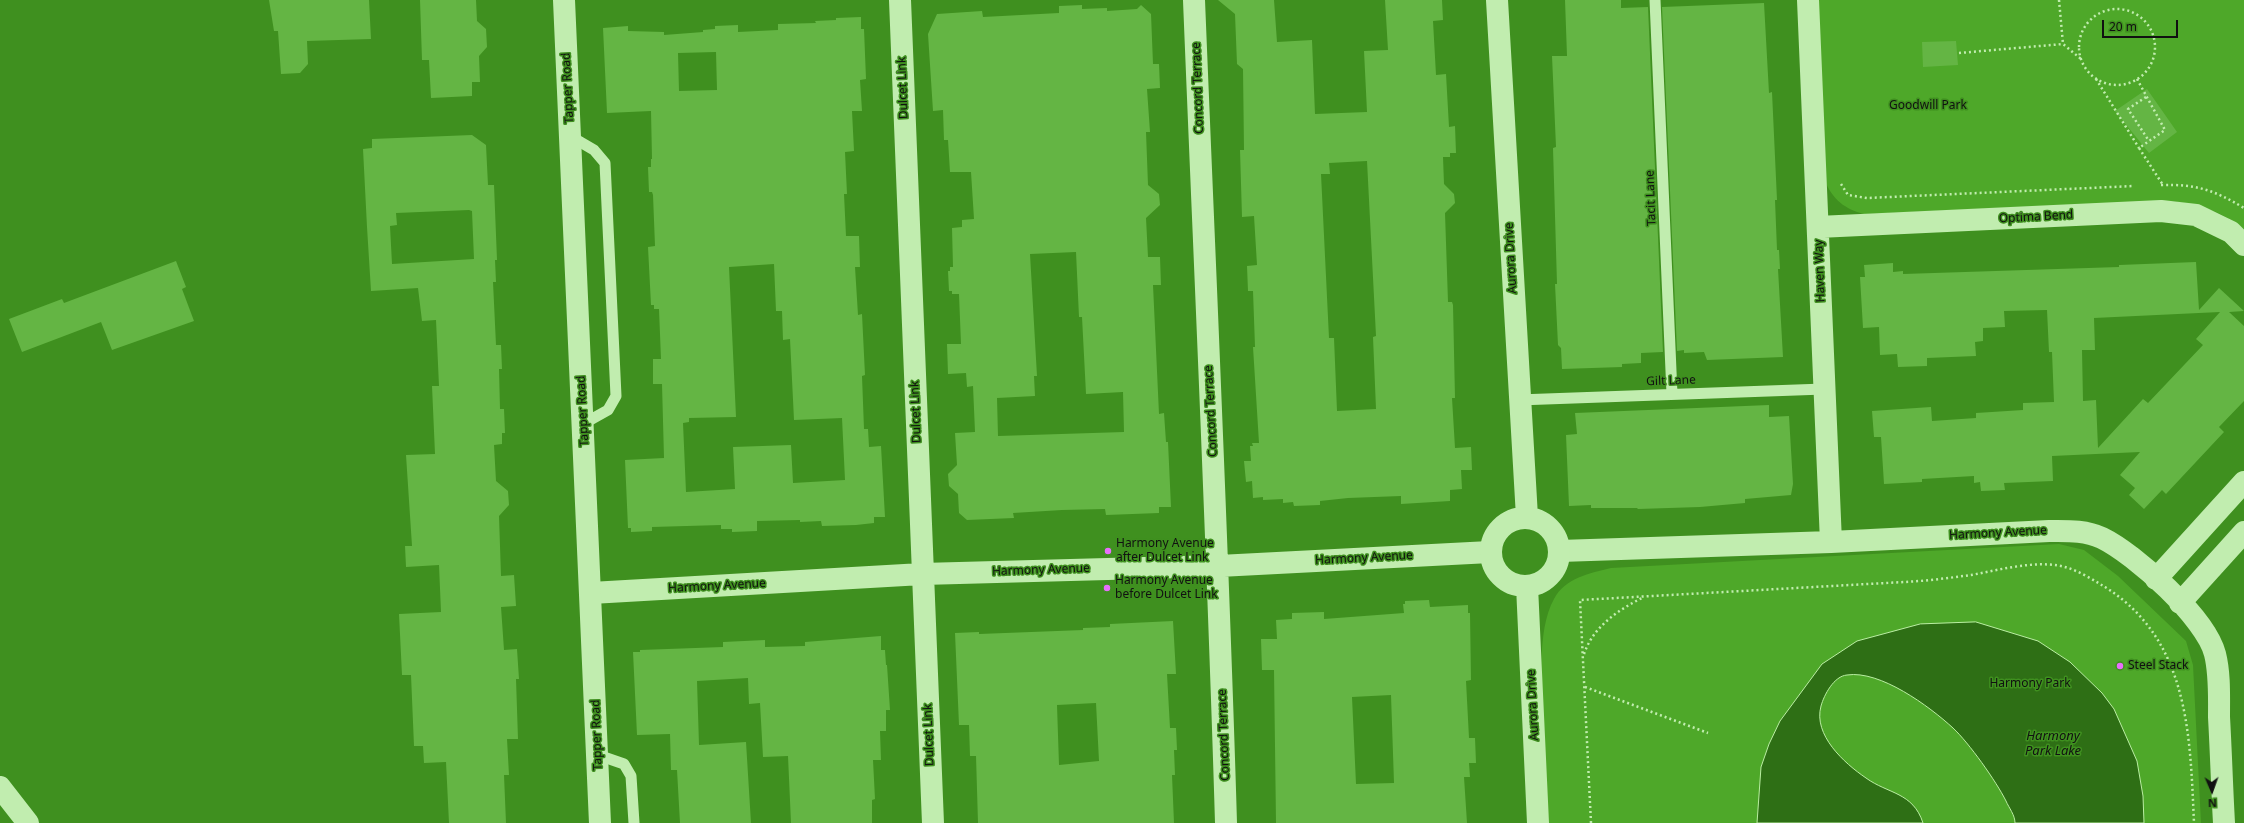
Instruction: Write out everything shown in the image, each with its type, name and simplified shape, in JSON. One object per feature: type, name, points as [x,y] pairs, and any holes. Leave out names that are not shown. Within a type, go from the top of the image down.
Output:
[{"type":"street","name":"Tapper Road","points":[[564,0],[600,823]]},
{"type":"street","name":"Dulcet Link","points":[[900,0],[933,823]]},
{"type":"street","name":"Concord Terrace","points":[[1194,0],[1205,289],[1219,566],[1226,823]]},
{"type":"street","name":"Aurora Drive","points":[[1497,0],[1518,400],[1527,517]]},
{"type":"street","name":"Haven Way","points":[[1808,0],[1831,542]]},
{"type":"street","name":"Optima Bend","points":[[1818,227],[2161,211],[2196,215],[2230,232],[2244,245]]},
{"type":"street","points":[[2156,579],[2244,482]]},
{"type":"street","points":[[1527,517],[1539,520],[1550,527],[1558,538],[1560,552],[1558,565],[1551,575],[1540,583],[1527,586],[1513,584],[1501,577],[1493,566],[1490,552],[1493,538],[1501,527],[1513,519],[1527,517]]},
{"type":"street","name":"Harmony Avenue","points":[[1560,552],[2079,531],[2102,538],[2119,548],[2156,579],[2180,603],[2203,630],[2214,653],[2218,677],[2224,823]]},
{"type":"street","points":[[2180,603],[2244,532]]},
{"type":"street","name":"Harmony Avenue","points":[[591,593],[922,574],[1219,566],[1490,552]]},
{"type":"street","name":"Aurora Drive","points":[[1527,586],[1538,823]]},
{"type":"street","points":[[0,787],[28,823]]},
{"type":"lane","name":"Tacit Lane","points":[[1655,0],[1672,394]]},
{"type":"lane","points":[[570,136],[594,150],[605,163],[616,396],[608,410],[583,424]]},
{"type":"lane","name":"Gilt Lane","points":[[1518,400],[1824,389]]},
{"type":"lane","points":[[598,755],[624,764],[631,776],[634,823]]},
{"type":"path","points":[[2060,0],[2063,44],[2080,59],[2086,70],[2095,78],[2106,84],[2118,85],[2137,79],[2150,68],[2155,57],[2156,45],[2154,33],[2147,22],[2131,11],[2111,9],[2098,13],[2088,21],[2081,33],[2079,46],[2080,59]]},
{"type":"path","points":[[1959,53],[2063,44]]},
{"type":"path","points":[[2095,78],[2163,185]]},
{"type":"path","points":[[2137,79],[2165,130],[2139,148]]},
{"type":"path","points":[[2146,97],[2128,109],[2149,141]]},
{"type":"path","points":[[1840,177],[1841,184],[1848,195],[1867,198],[2139,186]]},
{"type":"path","points":[[2155,185],[2190,185],[2221,195],[2244,208]]},
{"type":"path","points":[[1591,823],[1580,600],[1921,581],[2036,565],[2055,565],[2075,570],[2114,592],[2137,612],[2154,633],[2167,654],[2190,740],[2194,823]]},
{"type":"path","points":[[1583,656],[1594,633],[1628,605],[1644,596]]},
{"type":"path","points":[[1585,687],[1708,733]]},
{"type":"green space","name":"Goodwill Park","points":[[1816,0],[2244,0],[2244,230],[2228,218],[2210,210],[2171,201],[1864,214],[1845,206],[1840,203],[1828,188],[1825,181]]},
{"type":"green space","name":"Harmony Park","points":[[2059,544],[2084,550],[2118,576],[2186,641],[2193,665],[2201,823],[1548,823],[1542,680],[1542,644],[1548,612],[1559,592],[1571,581],[1587,574],[1611,568]]},
{"type":"water","name":"Harmony Park Lake","points":[[1976,622],[2038,641],[2070,662],[2102,693],[2114,709],[2137,761],[2143,796],[2144,823],[2015,823],[2012,812],[1996,783],[1974,752],[1943,719],[1918,700],[1889,684],[1874,678],[1860,675],[1847,675],[1842,676],[1834,682],[1824,697],[1821,706],[1820,717],[1826,738],[1840,756],[1857,772],[1874,783],[1906,799],[1913,805],[1919,813],[1923,823],[1757,823],[1761,767],[1769,744],[1780,721],[1822,664],[1857,641],[1920,624]]},
{"type":"building","points":[[269,0],[369,0],[371,39],[307,41],[308,64],[300,73],[281,74],[278,31],[274,31]]},
{"type":"building","points":[[420,0],[476,0],[477,21],[486,29],[487,47],[479,56],[480,82],[472,82],[472,96],[431,98],[429,60],[422,60]]},
{"type":"building","points":[[1218,0],[1274,0],[1277,42],[1312,40],[1315,114],[1367,112],[1364,51],[1388,50],[1385,0],[1442,0],[1443,20],[1433,21],[1436,75],[1446,74],[1449,127],[1455,126],[1456,153],[1450,153],[1450,157],[1443,157],[1444,184],[1454,194],[1455,203],[1445,213],[1448,302],[1452,302],[1453,305],[1455,398],[1452,398],[1455,448],[1471,447],[1472,470],[1461,470],[1462,489],[1450,490],[1450,501],[1401,504],[1401,496],[1348,498],[1320,501],[1320,505],[1294,506],[1293,502],[1283,503],[1283,499],[1263,500],[1263,497],[1253,498],[1252,481],[1246,482],[1244,461],[1251,461],[1250,446],[1253,446],[1252,443],[1259,443],[1253,347],[1255,347],[1253,291],[1248,291],[1247,266],[1257,265],[1254,216],[1242,217],[1240,150],[1244,150],[1243,69],[1237,64],[1235,14]],"holes":[[[1367,161],[1376,336],[1373,337],[1376,409],[1337,411],[1334,338],[1329,338],[1321,174],[1330,174],[1329,163]]]},
{"type":"building","points":[[1565,0],[1621,0],[1621,8],[1648,7],[1663,352],[1641,353],[1641,363],[1622,364],[1622,367],[1562,369],[1561,348],[1558,345],[1555,284],[1557,284],[1553,148],[1556,147],[1552,56],[1567,56]]},
{"type":"building","points":[[1764,3],[1769,93],[1772,92],[1777,200],[1775,200],[1777,250],[1779,250],[1780,269],[1778,269],[1783,357],[1707,360],[1704,352],[1684,353],[1684,350],[1677,351],[1662,7]]},
{"type":"building","points":[[1082,5],[1082,9],[1107,8],[1107,11],[1137,9],[1141,5],[1151,14],[1153,64],[1159,64],[1160,88],[1147,89],[1150,132],[1146,132],[1148,185],[1159,194],[1160,205],[1146,218],[1148,257],[1160,257],[1161,285],[1153,285],[1159,414],[1164,413],[1166,442],[1168,442],[1171,507],[1159,507],[1159,513],[1106,515],[1105,509],[1062,510],[1013,513],[1014,518],[967,520],[959,513],[958,494],[949,486],[948,474],[957,465],[955,433],[975,432],[973,386],[967,387],[966,373],[948,374],[947,344],[961,344],[959,294],[952,294],[952,291],[949,291],[948,271],[950,271],[950,267],[953,267],[952,228],[962,227],[962,220],[974,219],[971,172],[950,172],[948,140],[944,140],[943,110],[933,111],[928,34],[937,14],[982,11],[983,17],[1059,13],[1059,6]],"holes":[[[1076,252],[1079,317],[1082,317],[1086,394],[1123,392],[1124,432],[998,436],[997,398],[1035,396],[1034,376],[1037,376],[1030,254]]]},
{"type":"building","points":[[861,17],[861,29],[864,29],[866,79],[860,80],[862,111],[852,111],[854,151],[845,152],[847,194],[844,194],[846,236],[859,236],[860,267],[855,267],[858,315],[862,314],[865,375],[862,376],[864,429],[868,429],[869,447],[881,446],[885,517],[874,517],[874,523],[856,525],[822,526],[821,521],[800,522],[800,520],[757,521],[757,531],[732,532],[732,529],[721,529],[721,525],[652,527],[652,531],[631,532],[631,528],[628,528],[625,460],[664,458],[662,384],[653,384],[653,359],[661,359],[659,309],[654,309],[654,305],[651,305],[648,247],[655,246],[653,195],[652,192],[649,192],[648,167],[651,167],[652,159],[651,111],[607,113],[603,28],[628,26],[628,31],[664,32],[664,35],[703,32],[703,30],[715,29],[715,26],[738,25],[738,32],[778,30],[778,24],[816,23],[815,21],[836,20],[836,18]],"holes":[[[716,52],[717,90],[679,91],[678,53]],[[774,264],[776,311],[782,311],[783,340],[790,339],[794,420],[842,418],[845,480],[793,483],[791,445],[733,447],[735,489],[686,492],[683,423],[689,422],[689,418],[736,417],[729,267]]]},
{"type":"building","points":[[1956,41],[1958,65],[1923,67],[1922,42]]},
{"type":"building","points":[[2147,89],[2177,132],[2149,153],[2115,111]]},
{"type":"building","points":[[472,135],[486,145],[488,185],[494,185],[497,260],[495,260],[496,282],[493,282],[496,345],[501,345],[502,369],[499,369],[500,409],[504,409],[505,433],[502,433],[502,444],[494,445],[496,481],[508,491],[509,505],[499,516],[501,576],[514,575],[516,606],[501,607],[504,650],[517,649],[519,679],[516,679],[518,739],[507,739],[509,775],[504,775],[506,823],[449,823],[446,762],[424,763],[423,746],[414,746],[411,675],[402,675],[399,614],[441,612],[439,565],[406,567],[405,546],[412,546],[406,455],[435,454],[432,386],[439,386],[436,320],[422,321],[418,288],[371,291],[363,149],[372,148],[372,139]],"holes":[[[472,211],[474,259],[392,264],[390,226],[397,225],[396,213]]]},
{"type":"building","points":[[176,261],[186,287],[182,289],[194,321],[112,350],[101,322],[22,352],[9,319],[62,299],[64,303]]},
{"type":"building","points":[[2196,262],[2199,310],[2219,288],[2244,311],[2229,312],[2244,326],[2244,401],[2219,427],[2224,432],[2166,494],[2162,490],[2144,509],[2129,495],[2135,488],[2120,475],[2140,452],[2052,456],[2053,481],[2004,483],[2005,490],[1981,491],[1980,482],[1974,483],[1974,476],[1922,479],[1922,482],[1884,484],[1881,437],[1874,437],[1872,411],[1931,407],[1932,421],[1976,418],[1976,413],[2023,410],[2023,403],[2054,402],[2052,352],[2049,352],[2047,310],[2004,311],[2005,327],[1983,328],[1983,341],[1975,342],[1976,356],[1927,358],[1927,366],[1898,367],[1897,354],[1880,355],[1879,327],[1863,328],[1860,277],[1865,277],[1864,265],[1893,263],[1893,272],[1903,271],[1903,274],[2119,267],[2119,265]],"holes":[[[2220,312],[2196,339],[2203,345],[2148,403],[2143,399],[2098,448],[2096,400],[2083,401],[2082,350],[2095,350],[2094,318]]]},
{"type":"building","points":[[1769,405],[1769,417],[1789,416],[1793,484],[1791,495],[1745,499],[1745,503],[1700,507],[1638,509],[1591,508],[1591,505],[1569,506],[1566,435],[1577,434],[1575,413]]},
{"type":"building","points":[[1429,600],[1430,607],[1468,605],[1468,613],[1470,613],[1471,680],[1466,681],[1469,738],[1475,738],[1476,763],[1469,763],[1470,777],[1464,777],[1467,823],[1276,823],[1274,670],[1262,670],[1261,639],[1277,639],[1276,620],[1292,619],[1292,613],[1324,612],[1324,619],[1404,613],[1403,604],[1405,604],[1405,601]],"holes":[[[1391,695],[1394,783],[1356,784],[1352,697]]]},
{"type":"building","points":[[1173,621],[1176,674],[1167,674],[1170,728],[1176,728],[1177,750],[1174,750],[1175,775],[1172,775],[1174,823],[978,823],[976,756],[970,756],[969,725],[959,725],[955,633],[979,632],[979,634],[1083,630],[1083,628],[1110,627],[1110,624]],"holes":[[[1096,703],[1099,761],[1059,765],[1057,705]]]},
{"type":"building","points":[[881,636],[881,650],[885,650],[887,665],[890,710],[886,710],[886,731],[880,731],[881,760],[873,760],[875,799],[872,800],[872,823],[791,823],[788,756],[763,757],[760,703],[749,704],[748,678],[697,681],[699,745],[746,742],[751,823],[680,823],[677,770],[671,770],[670,734],[637,735],[633,652],[640,652],[640,650],[723,647],[723,642],[765,640],[765,647],[805,646],[805,642]]},
{"type":"place","name":"Harmony Avenue after Dulcet Link","points":[[1108,551]]},
{"type":"place","name":"Harmony Avenue before Dulcet Link","points":[[1107,588]]},
{"type":"place","name":"Steel Stack","points":[[2120,666]]}]
